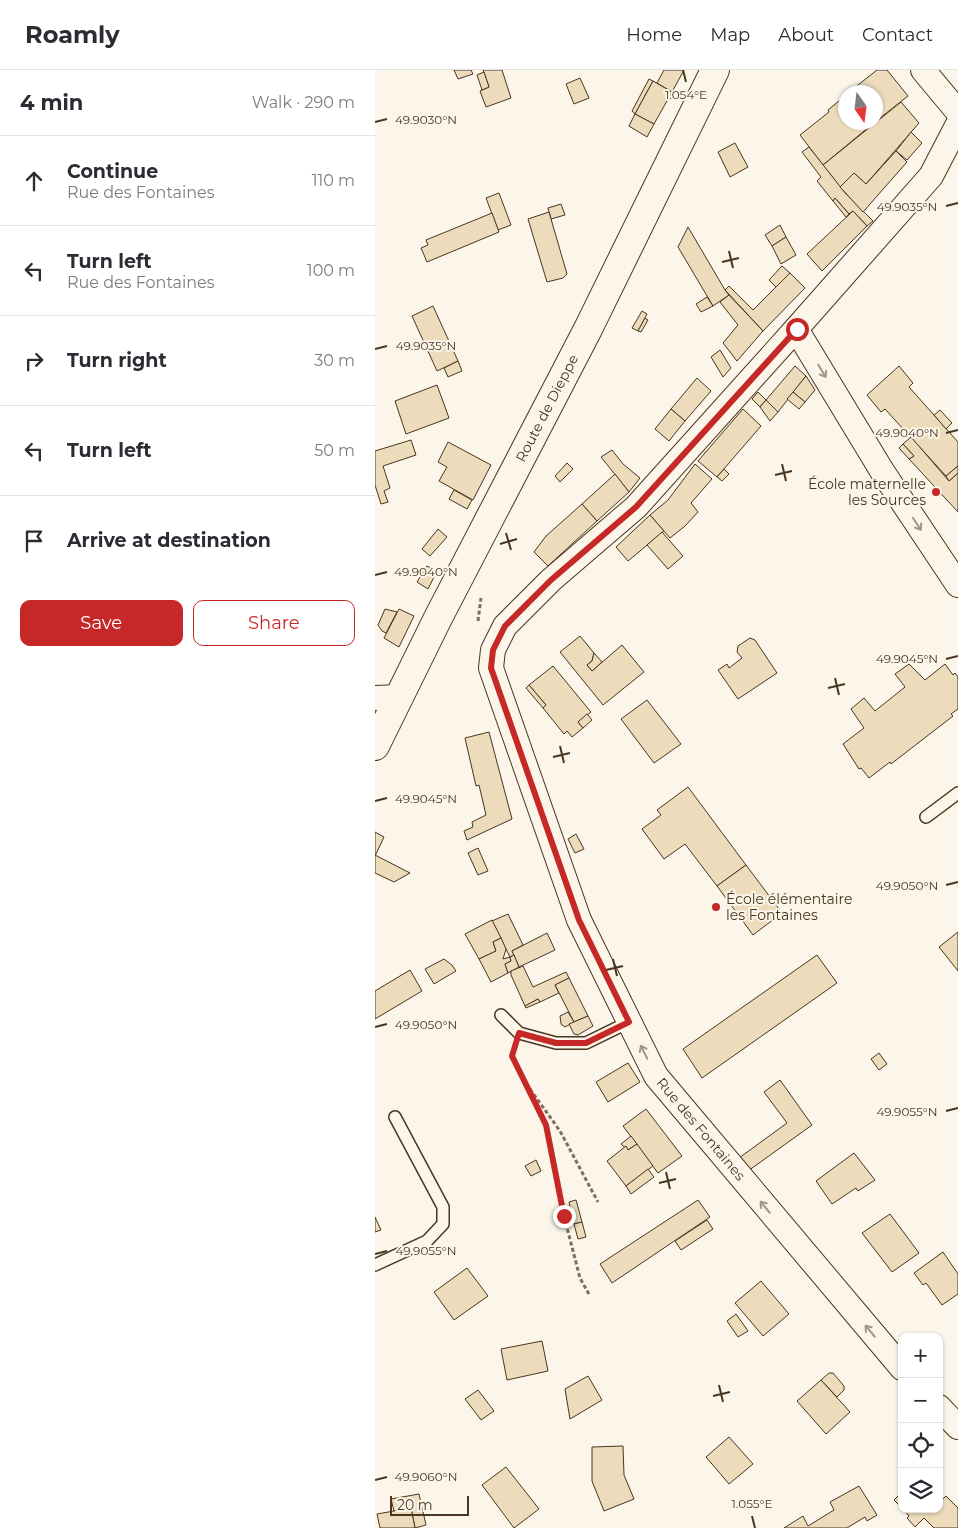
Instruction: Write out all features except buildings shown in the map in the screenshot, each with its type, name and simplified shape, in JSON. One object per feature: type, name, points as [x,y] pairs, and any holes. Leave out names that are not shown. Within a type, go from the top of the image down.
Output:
[{"type":"main road","name":"Route de Dieppe","points":[[375,746],[387,698],[463,572],[588,329],[715,70]]},
{"type":"street","points":[[923,70],[958,112]]},
{"type":"street","name":"Rue des Fontaines","points":[[898,1363],[656,1076],[579,920],[491,668],[493,650],[505,626],[551,580],[636,507],[797,329],[931,176],[958,124]]},
{"type":"street","points":[[797,329],[882,471],[958,585]]},
{"type":"street","points":[[943,1411],[958,1427]]},
{"type":"lane","points":[[926,817],[958,793]]},
{"type":"lane","points":[[501,1015],[519,1033],[556,1043],[586,1043],[629,1022]]},
{"type":"lane","points":[[375,1265],[427,1241],[443,1224],[443,1206],[395,1117]]},
{"type":"path","points":[[463,572],[483,581],[475,638],[493,650]]},
{"type":"path","points":[[519,1033],[512,1056],[546,1125],[564,1216],[580,1278],[590,1296]]},
{"type":"path","points":[[523,1080],[560,1131],[598,1202]]},
{"type":"place","name":"École maternelle les Sources","points":[[936,492]]},
{"type":"place","name":"École élémentaire les Fontaines","points":[[716,907]]},
{"type":"route","points":[[564,1216],[546,1125],[512,1056],[519,1033],[556,1043],[586,1043],[629,1022],[579,920],[491,668],[493,650],[505,626],[551,580],[636,507],[797,329]]}]
